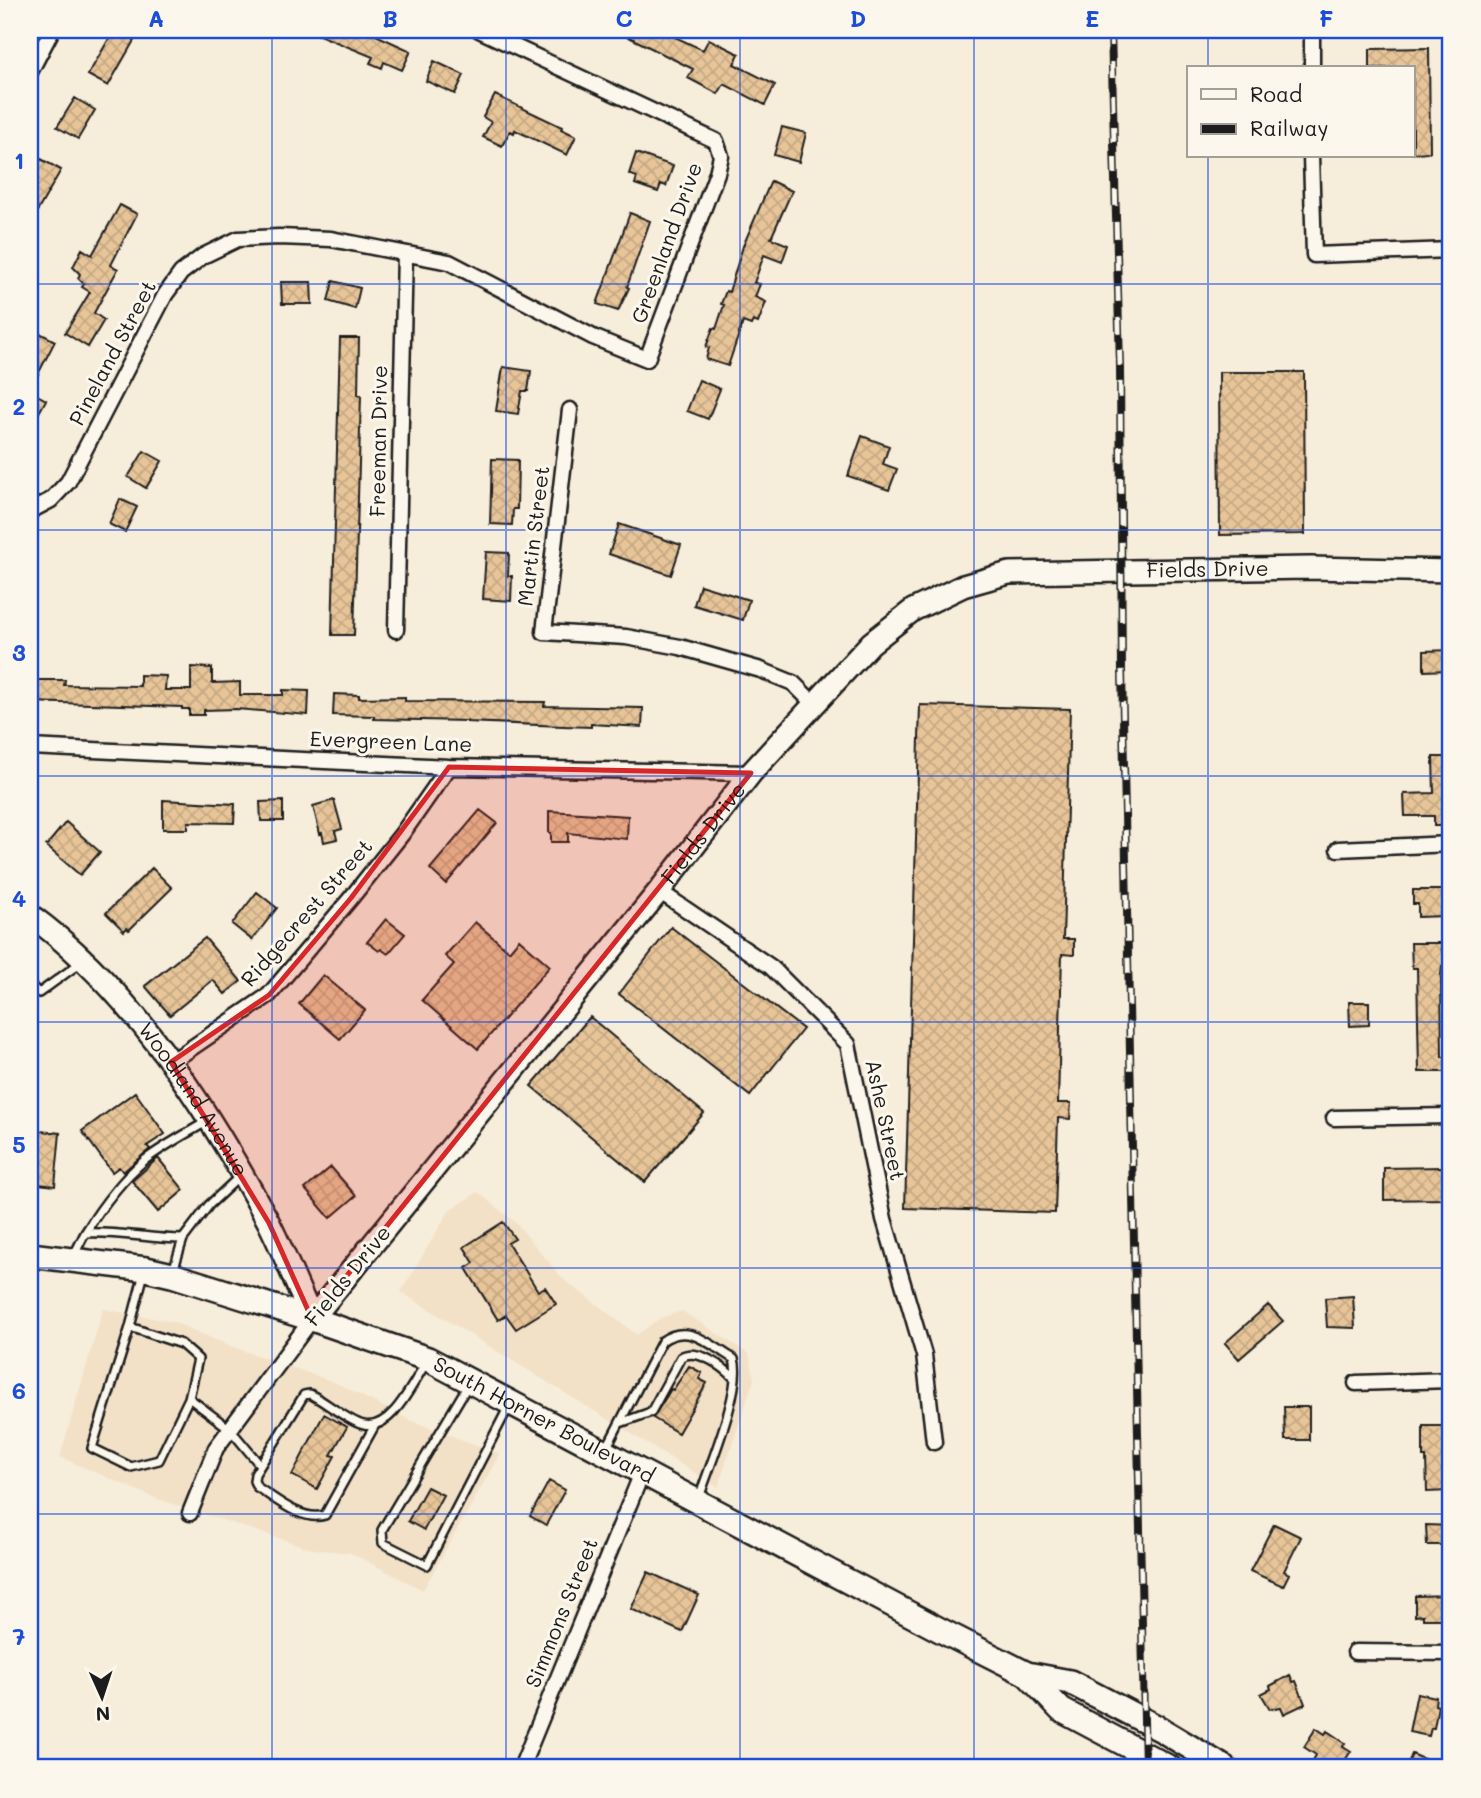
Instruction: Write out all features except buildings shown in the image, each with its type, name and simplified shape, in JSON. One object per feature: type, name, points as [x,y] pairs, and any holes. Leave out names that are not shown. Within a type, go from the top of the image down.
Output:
[{"type":"main road","name":"South Horner Boulevard","points":[[30,1255],[146,1269],[172,1275],[428,1359],[1027,1674],[1070,1682],[1138,1717],[1226,1768]]},
{"type":"main road","name":"South Horner Boulevard","points":[[1027,1674],[1061,1710],[1170,1768]]},
{"type":"street","points":[[30,72],[52,30]]},
{"type":"street","name":"Greenland Drive","points":[[479,30],[716,141],[721,156],[717,173],[647,359]]},
{"type":"street","points":[[1312,30],[1312,66]]},
{"type":"street","points":[[1311,158],[1314,255],[1451,250]]},
{"type":"street","name":"Pineland Street","points":[[30,511],[51,500],[68,482],[165,295],[181,273],[203,256],[238,239],[331,239],[449,262],[593,337],[647,359]]},
{"type":"street","name":"Freeman Drive","points":[[396,630],[405,254]]},
{"type":"street","name":"Martin Street","points":[[570,410],[544,632],[626,637],[680,647],[761,670],[793,683],[815,705]]},
{"type":"street","name":"Fields Drive","points":[[190,1513],[216,1448],[312,1319],[659,891],[751,773],[871,643],[913,610],[963,586],[1009,573],[1310,568],[1451,571]]},
{"type":"street","name":"Evergreen Lane","points":[[30,747],[449,766],[751,773]]},
{"type":"street","name":"Ridgecrest Street","points":[[171,1062],[270,995],[360,888],[449,766]]},
{"type":"street","points":[[1338,849],[1451,844]]},
{"type":"street","name":"Ashe Street","points":[[659,891],[771,967],[848,1044],[884,1219],[924,1355],[934,1442]]},
{"type":"street","name":"Woodland Avenue","points":[[30,915],[84,960],[123,1002],[171,1062],[269,1223],[312,1319]]},
{"type":"street","points":[[1334,1118],[1451,1116]]},
{"type":"street","points":[[1356,1383],[1451,1380]]},
{"type":"street","name":"Simmons Street","points":[[521,1768],[642,1473]]},
{"type":"street","points":[[1354,1652],[1451,1653]]},
{"type":"lane","points":[[1450,30],[1451,149]]},
{"type":"lane","points":[[30,985],[39,993],[84,960]]},
{"type":"lane","points":[[72,1260],[85,1233],[107,1199],[127,1176],[146,1159],[208,1121]]},
{"type":"lane","points":[[172,1275],[183,1239],[209,1205],[241,1175]]},
{"type":"lane","points":[[85,1233],[183,1239]]},
{"type":"lane","points":[[130,1327],[181,1343],[198,1359],[189,1398],[159,1460],[131,1467],[92,1448],[146,1269]]},
{"type":"lane","points":[[605,1453],[662,1341],[673,1334],[691,1333],[734,1359],[737,1368],[732,1398],[698,1502]]},
{"type":"lane","points":[[620,1423],[651,1412],[681,1357],[687,1353],[695,1353],[728,1371],[735,1379]]},
{"type":"lane","points":[[375,1425],[325,1514],[317,1517],[304,1515],[257,1487],[254,1481],[260,1465],[303,1395],[310,1394],[363,1425],[375,1425],[385,1422],[393,1413],[428,1359]]},
{"type":"lane","points":[[471,1381],[382,1530],[383,1543],[427,1565],[510,1403]]},
{"type":"lane","points":[[189,1398],[230,1429],[260,1465]]},
{"type":"highlighted area","points":[[449,767],[751,773],[312,1319],[269,1223],[171,1062],[269,995],[351,898]]},
{"type":"shaded area","points":[[478,1192],[516,1223],[563,1279],[637,1335],[660,1318],[682,1311],[749,1354],[754,1379],[718,1487],[401,1292],[449,1211]]},
{"type":"shaded area","points":[[103,1309],[174,1322],[230,1346],[334,1382],[412,1421],[500,1454],[423,1590],[351,1553],[312,1549],[155,1498],[60,1457]]},
{"type":"railway","points":[[1111,30],[1120,366],[1122,671],[1145,1768]]}]
